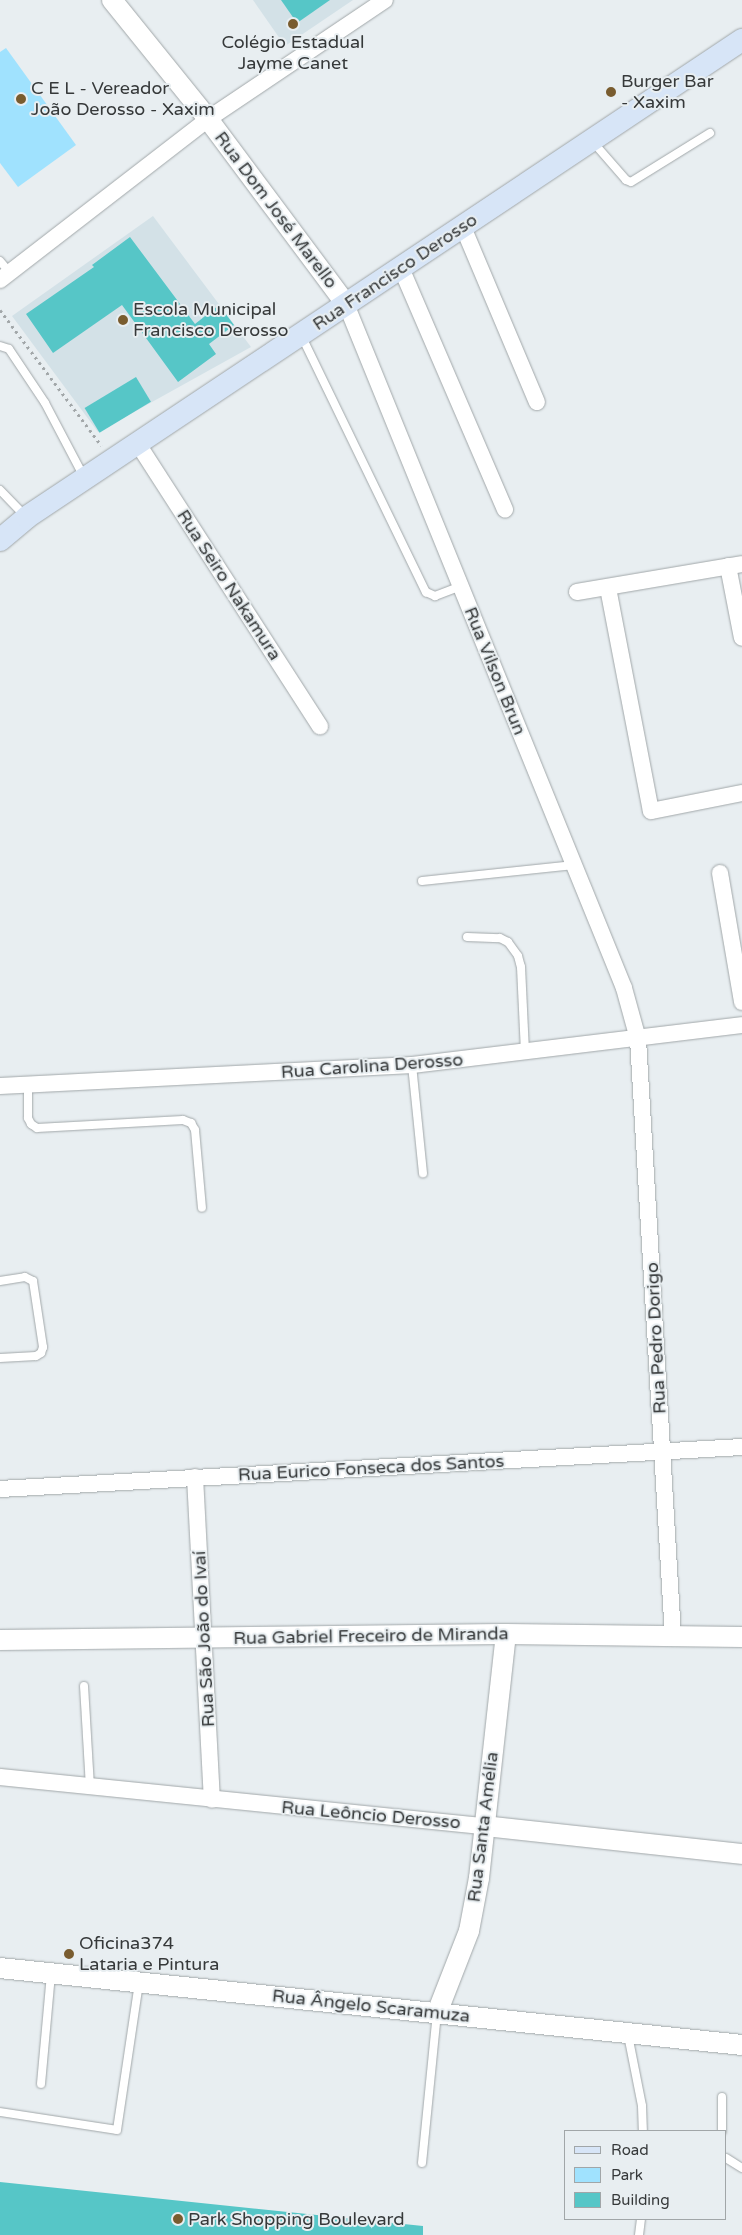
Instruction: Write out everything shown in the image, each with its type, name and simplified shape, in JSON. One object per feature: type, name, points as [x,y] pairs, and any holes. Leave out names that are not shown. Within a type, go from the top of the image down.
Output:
[{"type":"main road","name":"Rua Francisco Derosso","points":[[0,540],[27,517],[742,40]]},
{"type":"street","name":"Rua Dom José Marello","points":[[112,0],[208,119],[346,304]]},
{"type":"street","points":[[3,273],[208,119],[385,0]]},
{"type":"street","points":[[463,226],[537,402]]},
{"type":"street","points":[[401,268],[505,510]]},
{"type":"street","name":"Rua Vilson Brun","points":[[346,304],[624,988],[638,1039]]},
{"type":"street","name":"Rua Seiro Nakamura","points":[[138,444],[320,726]]},
{"type":"street","points":[[577,592],[735,565],[742,638]]},
{"type":"street","points":[[608,588],[652,811],[742,793]]},
{"type":"street","points":[[720,873],[742,1002]]},
{"type":"street","name":"Rua Carolina Derosso","points":[[0,1086],[412,1065],[525,1053],[742,1025]]},
{"type":"street","name":"Rua Pedro Dorigo","points":[[638,1039],[673,1637]]},
{"type":"street","name":"Rua Eurico Fonseca dos Santos","points":[[0,1488],[742,1446]]},
{"type":"street","name":"Rua São João do Ivaí","points":[[195,1478],[212,1800]]},
{"type":"street","name":"Rua Gabriel Freceiro de Miranda","points":[[0,1640],[506,1634],[742,1637]]},
{"type":"street","name":"Rua Santa Amélia","points":[[437,2014],[469,1931],[484,1826],[506,1634]]},
{"type":"street","name":"Rua Leôncio Derosso","points":[[0,1777],[742,1854]]},
{"type":"street","name":"Rua Ângelo Scaramuza","points":[[0,1968],[140,1981],[742,2045]]},
{"type":"lane","points":[[592,141],[626,180],[631,182],[710,133]]},
{"type":"lane","points":[[301,335],[426,592],[435,596],[461,586]]},
{"type":"lane","points":[[0,346],[10,349],[45,403],[85,479]]},
{"type":"lane","points":[[0,490],[27,517]]},
{"type":"lane","points":[[422,881],[574,865]]},
{"type":"lane","points":[[467,937],[500,938],[508,942],[518,956],[522,967],[525,1053]]},
{"type":"lane","points":[[412,1065],[422,1173]]},
{"type":"lane","points":[[28,1085],[28,1118],[30,1124],[37,1128],[184,1120],[191,1123],[195,1130],[202,1208]]},
{"type":"lane","points":[[0,1281],[25,1277],[33,1281],[43,1348],[41,1354],[36,1356],[0,1358]]},
{"type":"lane","points":[[84,1686],[90,1787]]},
{"type":"lane","points":[[41,2084],[52,1972]]},
{"type":"lane","points":[[0,2112],[117,2130],[140,1981]]},
{"type":"lane","points":[[422,2163],[437,2014]]},
{"type":"lane","points":[[628,2034],[642,2106],[643,2130]]},
{"type":"lane","points":[[722,2096],[722,2130]]},
{"type":"lane","points":[[727,2159],[742,2168]]},
{"type":"lane","points":[[639,2235],[641,2220]]},
{"type":"path","points":[[0,310],[31,354],[103,447]]},
{"type":"shaded area","name":"Colégio Estadual Jayme Canet","points":[[253,0],[353,0],[285,46]]},
{"type":"shaded area","name":"Escola Municipal Francisco Derosso","points":[[153,216],[251,347],[98,432],[12,316]]},
{"type":"green space","name":"C E L - Vereador João Derosso - Xaxim","points":[[6,48],[76,145],[18,187],[0,163],[0,52]]},
{"type":"building","points":[[281,0],[330,0],[297,23]]},
{"type":"building","points":[[130,237],[195,324],[219,305],[234,325],[209,344],[216,354],[178,382],[122,305],[53,353],[26,314],[94,267],[92,265]]},
{"type":"building","points":[[136,377],[151,402],[100,433],[85,408]]},
{"type":"building","name":"Park Shopping Boulevard","points":[[0,2182],[423,2226],[423,2235],[0,2235]]},
{"type":"place","name":"Colégio Estadual Jayme Canet","points":[[293,24]]},
{"type":"place","name":"Burger Bar - Xaxim","points":[[611,92]]},
{"type":"place","name":"C E L - Vereador João Derosso - Xaxim","points":[[21,99]]},
{"type":"place","name":"Escola Municipal Francisco Derosso","points":[[123,320]]},
{"type":"place","name":"Oficina374 Lataria e Pintura","points":[[69,1954]]},
{"type":"place","name":"Park Shopping Boulevard","points":[[178,2219]]}]
